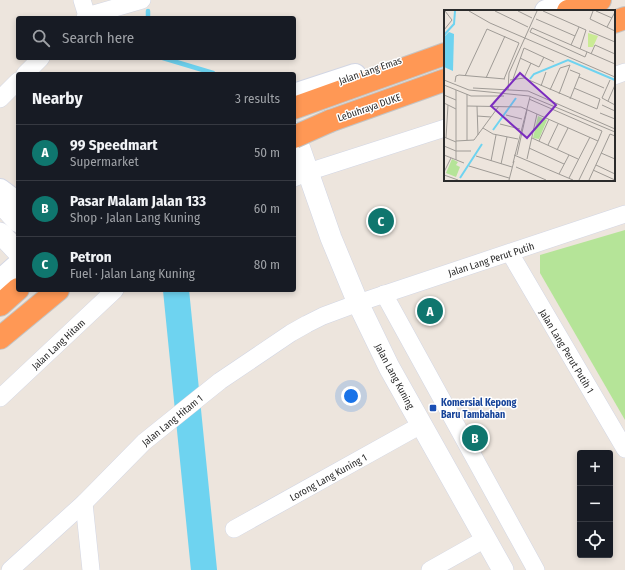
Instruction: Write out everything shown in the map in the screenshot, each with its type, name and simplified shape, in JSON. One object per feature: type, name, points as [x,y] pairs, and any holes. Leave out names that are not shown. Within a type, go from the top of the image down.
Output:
[{"type":"highway","points":[[571,10],[600,0]]},
{"type":"highway","points":[[615,22],[625,18]]},
{"type":"highway","points":[[296,107],[444,54]]},
{"type":"highway","name":"Lebuhraya DUKE","points":[[296,136],[330,120],[444,80]]},
{"type":"highway","points":[[0,305],[16,291]]},
{"type":"highway","points":[[0,338],[56,292]]},
{"type":"main road","points":[[549,10],[579,0]]},
{"type":"main road","points":[[615,18],[625,14]]},
{"type":"main road","name":"Jalan Lang Emas","points":[[296,94],[444,45]]},
{"type":"main road","points":[[296,125],[444,72]]},
{"type":"main road","points":[[0,190],[16,201]]},
{"type":"main road","points":[[0,281],[16,267]]},
{"type":"main road","points":[[0,333],[40,292]]},
{"type":"street","points":[[82,0],[86,16]]},
{"type":"street","points":[[89,16],[142,0]]},
{"type":"street","points":[[27,72],[39,60]]},
{"type":"street","points":[[615,76],[625,72]]},
{"type":"street","points":[[301,175],[444,128]]},
{"type":"street","name":"Jalan Lang Kuning","points":[[296,144],[301,175],[332,238],[358,303],[389,367],[503,570]]},
{"type":"street","points":[[0,202],[16,220]]},
{"type":"street","name":"Jalan Lang Perut Putih","points":[[358,303],[625,214]]},
{"type":"street","points":[[0,233],[16,250]]},
{"type":"street","name":"Jalan Lang Perut Putih 1","points":[[510,253],[625,449]]},
{"type":"street","name":"Jalan Lang Hitam","points":[[0,398],[113,292]]},
{"type":"street","points":[[384,294],[536,570]]},
{"type":"street","name":"Jalan Lang Hitam 1","points":[[10,570],[84,503],[144,442],[211,388],[302,327],[323,316],[358,303]]},
{"type":"street","name":"Lorong Lang Kuning 1","points":[[234,529],[421,425]]},
{"type":"street","points":[[84,503],[91,570]]},
{"type":"street","points":[[430,570],[485,539]]},
{"type":"green space","points":[[625,230],[625,420],[540,273],[540,255]]},
{"type":"waterway","points":[[148,11],[148,16]]},
{"type":"waterway","points":[[170,60],[210,72]]},
{"type":"waterway","points":[[176,292],[204,570]]},
{"type":"place","name":"Petron","points":[[381,221]]},
{"type":"place","name":"99 Speedmart","points":[[430,311]]},
{"type":"place","name":"Komersial Kepong Baru Tambahan","points":[[433,408]]},
{"type":"place","name":"Pasar Malam Jalan 133","points":[[475,438]]}]
